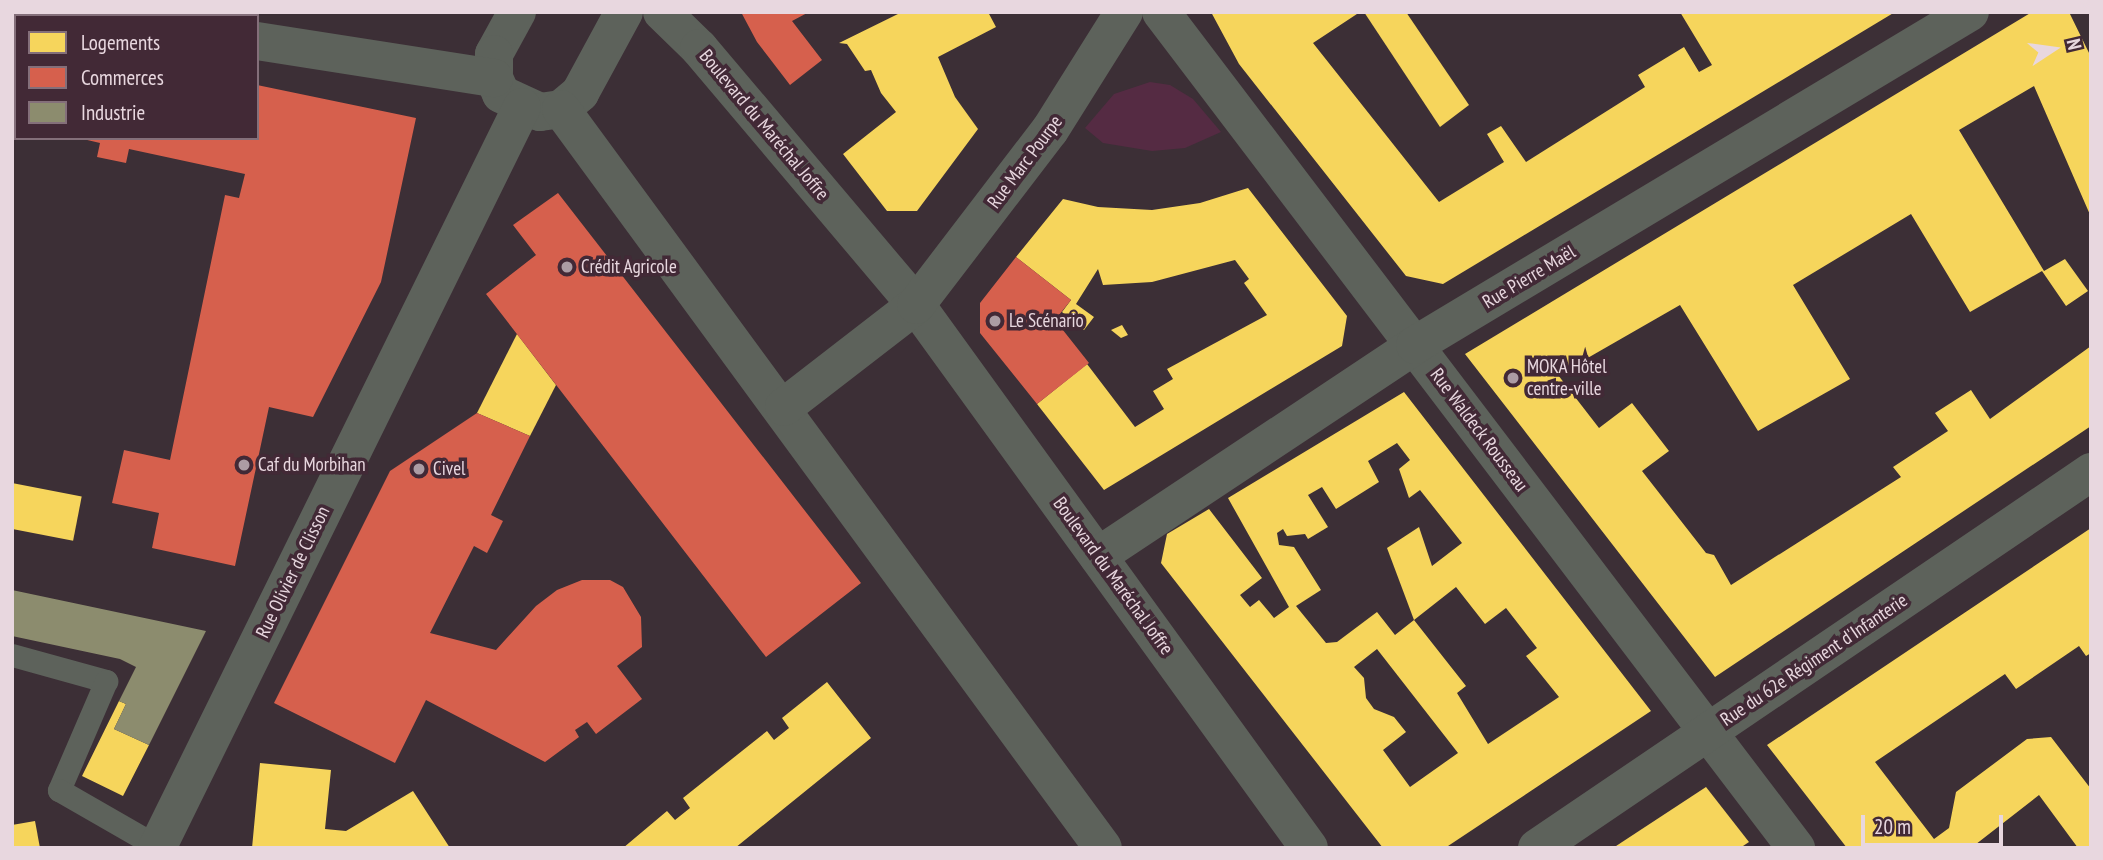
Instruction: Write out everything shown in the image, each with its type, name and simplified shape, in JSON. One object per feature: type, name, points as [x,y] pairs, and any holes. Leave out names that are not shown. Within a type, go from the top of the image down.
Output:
[{"type":"street","points":[[517,12],[494,54],[494,78],[501,94],[522,107],[540,112],[561,109],[580,93],[624,12]]},
{"type":"street","name":"Boulevard du Maréchal Joffre","points":[[662,12],[699,48],[916,305],[1310,848]]},
{"type":"street","name":"Rue Marc Pourpe","points":[[916,305],[1050,130],[1124,12]]},
{"type":"street","name":"Rue Waldeck Rousseau","points":[[1161,12],[1796,848]]},
{"type":"street","name":"Rue Pierre Maël","points":[[1098,556],[1415,345],[1970,12]]},
{"type":"street","points":[[259,41],[494,78]]},
{"type":"street","name":"Rue Olivier de Clisson","points":[[157,847],[522,107]]},
{"type":"street","points":[[561,109],[783,407],[1103,848]]},
{"type":"street","points":[[783,407],[916,305]]},
{"type":"street","name":"Rue du 62e Régiment d'Infanterie","points":[[1538,848],[2091,472]]},
{"type":"lane","points":[[12,655],[107,681],[59,790],[157,847]]},
{"type":"shaded area","points":[[1150,82],[1170,85],[1193,99],[1221,132],[1185,148],[1152,151],[1103,143],[1085,128],[1114,94]]},
{"type":"building: Logements","points":[[902,12],[988,12],[996,27],[938,57],[955,97],[978,129],[917,211],[887,211],[843,154],[896,112],[881,93],[871,70],[865,71],[847,44],[839,43]]},
{"type":"building: Logements","points":[[1211,12],[1360,12],[1313,43],[1439,202],[1504,162],[1487,134],[1501,126],[1526,162],[1645,87],[1638,75],[1684,47],[1699,72],[1712,65],[1680,12],[1895,12],[1443,284],[1406,276],[1239,64]]},
{"type":"building: Logements","points":[[1364,12],[1406,12],[1469,105],[1440,127]]},
{"type":"building: Logements","points":[[2032,12],[2069,12],[2091,57],[2091,217],[2034,86],[1959,130],[2044,271],[2065,259],[2088,291],[2066,306],[2042,271],[1970,312],[1911,214],[1793,285],[1850,379],[1758,431],[1680,305],[1558,375],[1599,428],[1632,403],[1669,451],[1642,471],[1706,553],[1714,555],[1731,585],[1901,477],[1893,467],[1948,431],[1935,413],[1971,390],[1990,419],[2091,346],[2091,426],[1715,677],[1465,354]]},
{"type":"building: Logements","points":[[1248,188],[1347,316],[1342,346],[1104,490],[1037,404],[1087,364],[1135,427],[1164,409],[1153,391],[1173,379],[1167,369],[1267,315],[1244,283],[1249,279],[1235,260],[1152,282],[1103,285],[1098,269],[1076,304],[1094,317],[1084,330],[1062,312],[1071,300],[1016,257],[1063,199],[1098,207],[1152,210],[1200,203]]},
{"type":"building: Logements","points":[[1122,325],[1128,335],[1121,338],[1111,330]]},
{"type":"building: Logements","points":[[517,334],[556,385],[530,436],[477,413]]},
{"type":"building: Logements","points":[[1404,392],[1651,711],[1445,848],[1383,848],[1161,563],[1167,534],[1209,509],[1262,578],[1240,595],[1250,607],[1259,600],[1274,618],[1289,607],[1228,498]],"holes":[[[1397,443],[1410,460],[1399,469],[1409,498],[1420,490],[1462,543],[1432,566],[1419,527],[1387,548],[1414,620],[1395,635],[1377,612],[1337,642],[1326,643],[1296,606],[1321,590],[1294,547],[1279,545],[1277,533],[1283,529],[1287,536],[1305,534],[1308,539],[1328,527],[1308,495],[1322,487],[1336,509],[1379,482],[1368,461]],[[1456,587],[1485,624],[1506,608],[1537,648],[1526,656],[1559,697],[1488,744],[1457,693],[1466,686],[1414,620]],[[1377,649],[1458,753],[1410,787],[1383,750],[1406,732],[1394,717],[1374,709],[1366,698],[1364,678],[1354,667]]]},
{"type":"building: Logements","points":[[12,483],[82,497],[73,541],[12,529]]},
{"type":"building: Logements","points":[[2091,528],[2091,653],[2086,656],[2079,646],[2016,689],[2005,674],[1875,762],[1934,839],[1949,828],[1956,792],[2027,739],[2051,737],[2091,789],[2091,848],[2078,848],[2039,795],[1971,848],[1847,848],[1767,745]]},
{"type":"building: Logements","points":[[827,682],[871,738],[735,848],[623,848],[667,811],[675,820],[690,808],[683,798],[767,731],[774,740],[789,728],[782,718]]},
{"type":"building: Logements","points":[[119,701],[126,704],[114,729],[149,745],[123,796],[82,776]]},
{"type":"building: Logements","points":[[260,763],[331,770],[325,829],[346,831],[413,791],[450,848],[252,848]]},
{"type":"building: Logements","points":[[1706,787],[1749,842],[1740,848],[1613,848]]},
{"type":"building: Logements","points":[[35,821],[40,848],[12,848],[12,825]]},
{"type":"building: Commerces","points":[[741,12],[809,12],[792,21],[822,60],[790,85],[757,42]]},
{"type":"building: Commerces","points":[[259,85],[416,118],[381,282],[313,417],[269,407],[235,566],[152,548],[159,513],[112,503],[124,450],[170,460],[225,195],[239,198],[245,174],[129,149],[126,163],[97,157],[100,143],[87,140],[259,140]]},
{"type":"building: Commerces","points":[[558,193],[861,583],[766,657],[486,294],[536,255],[513,225]]},
{"type":"building: Commerces","points":[[1016,257],[1071,300],[1055,320],[1089,363],[1037,404],[980,333],[980,303]]},
{"type":"building: Commerces","points":[[477,413],[530,436],[491,515],[503,521],[487,553],[474,546],[430,633],[496,650],[536,606],[557,590],[582,580],[610,580],[623,587],[641,617],[642,647],[617,666],[642,699],[596,734],[587,722],[575,730],[579,737],[545,762],[426,700],[395,763],[274,703],[390,471]]},
{"type":"building: Industrie","points":[[12,590],[206,631],[149,745],[114,729],[126,704],[119,701],[136,667],[120,659],[12,636]]},
{"type":"place","name":"Crédit Agricole","points":[[567,267]]},
{"type":"place","name":"Le Scénario","points":[[995,321]]},
{"type":"place","name":"MOKA Hôtel centre-ville","points":[[1513,378]]},
{"type":"place","name":"Caf du Morbihan","points":[[244,465]]},
{"type":"place","name":"Civel","points":[[419,469]]}]
